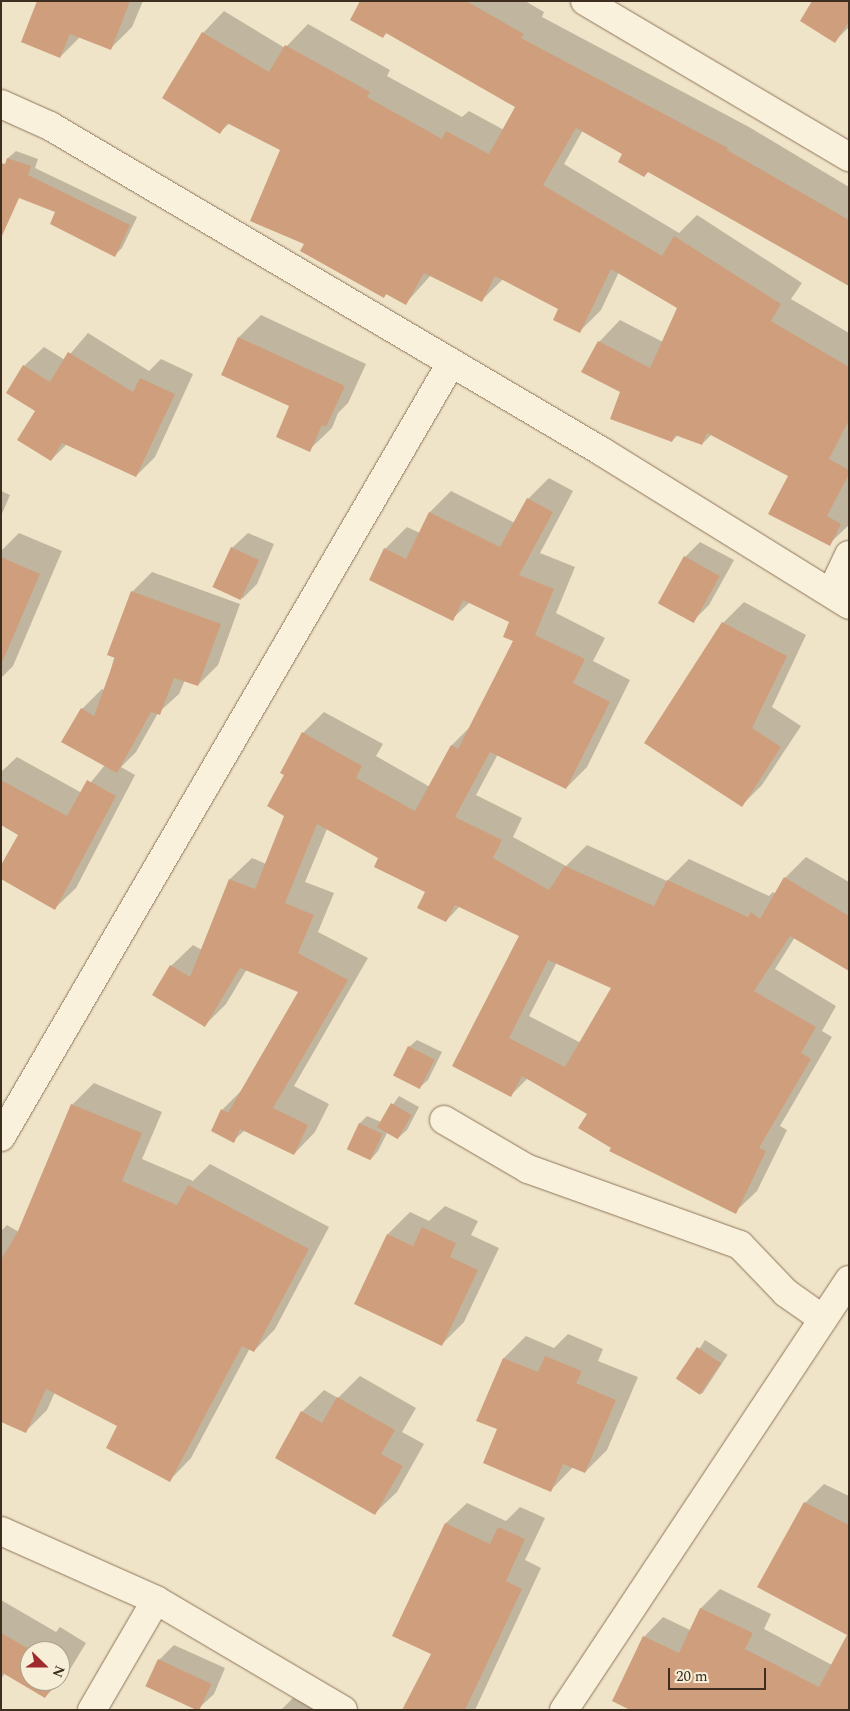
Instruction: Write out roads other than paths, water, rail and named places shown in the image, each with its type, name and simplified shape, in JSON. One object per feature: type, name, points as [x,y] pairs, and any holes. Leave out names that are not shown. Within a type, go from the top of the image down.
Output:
[{"type":"street","points":[[586,1],[849,157]]},
{"type":"street","points":[[1,104],[50,126],[450,365],[601,451],[840,599],[849,554]]},
{"type":"street","points":[[1,1137],[450,365]]},
{"type":"street","points":[[444,1120],[528,1169],[740,1245],[786,1293],[823,1319]]},
{"type":"street","points":[[564,1710],[849,1280]]},
{"type":"street","points":[[1,1531],[156,1600],[343,1710]]},
{"type":"street","points":[[92,1710],[156,1600]]}]
